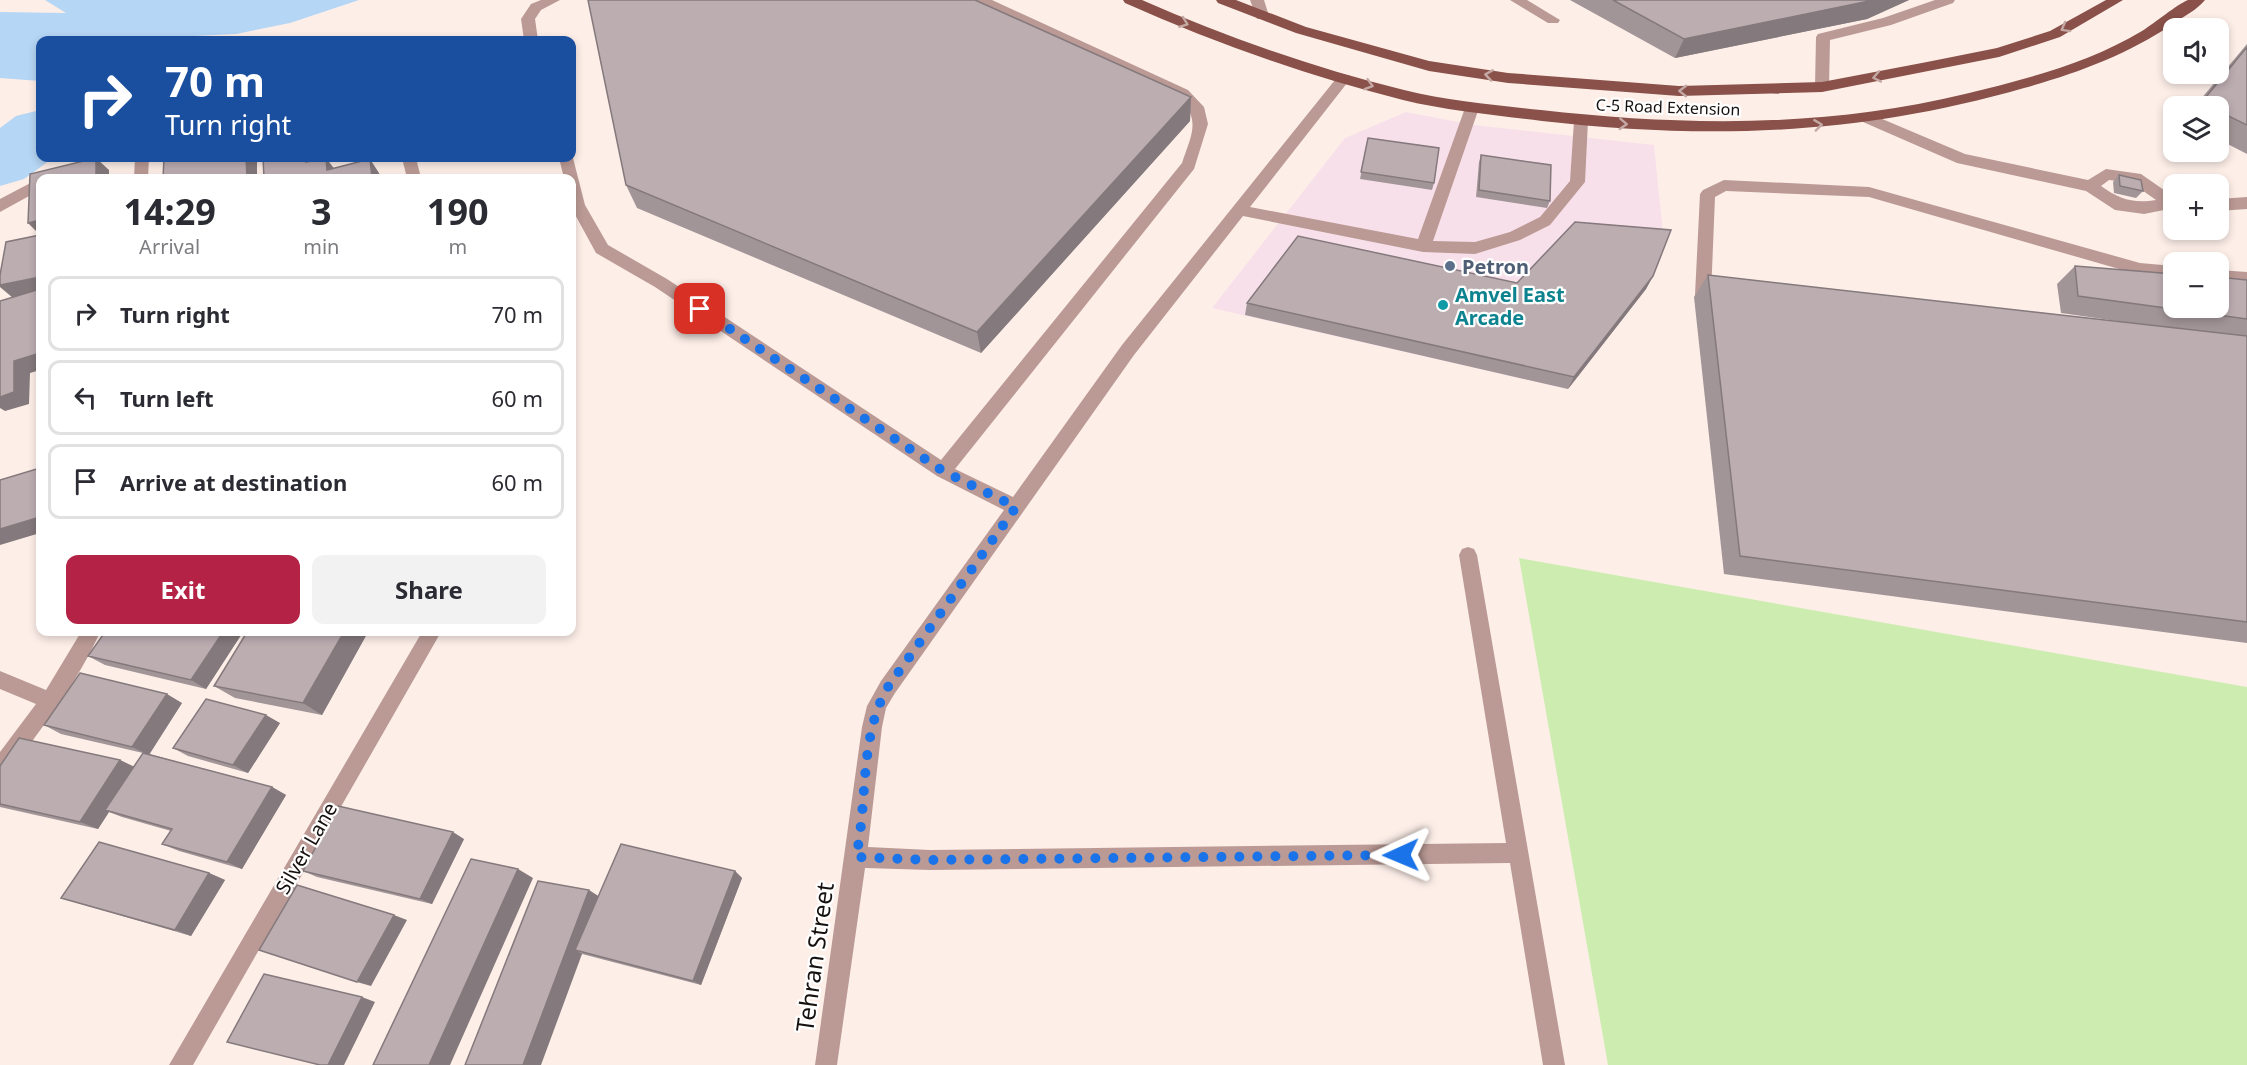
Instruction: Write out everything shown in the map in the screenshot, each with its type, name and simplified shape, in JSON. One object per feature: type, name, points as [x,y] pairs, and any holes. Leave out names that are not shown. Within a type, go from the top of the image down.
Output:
[{"type":"main road","name":"C-5 Road Extension","points":[[1130,0],[1163,15],[1262,51],[1344,78],[1406,95],[1472,108],[1581,121],[1754,128],[1810,126],[1868,118],[1961,101],[2037,80],[2099,59],[2165,24],[2198,0]]},
{"type":"main road","name":"C-5 Road Extension","points":[[1223,0],[1301,30],[1429,66],[1508,78],[1679,91],[1822,87],[1999,52],[2055,34],[2116,0]]},
{"type":"street","points":[[530,36],[528,19],[536,7],[553,0]]},
{"type":"street","points":[[943,471],[1189,165],[1202,124],[1197,107],[1183,93],[980,0]]},
{"type":"street","points":[[1257,0],[1262,16]]},
{"type":"street","points":[[1516,0],[1553,20]]},
{"type":"street","points":[[1822,87],[1823,37],[1886,22],[1948,0]]},
{"type":"street","name":"Tehran Street","points":[[826,1065],[867,776],[868,747],[877,706],[888,687],[1128,350],[1344,78]]},
{"type":"street","points":[[1423,246],[1472,108]]},
{"type":"street","points":[[1868,118],[1962,159],[2090,186],[2115,204],[2144,208],[2163,204]]},
{"type":"street","points":[[1238,210],[1423,246],[1475,248],[1515,236],[1545,221],[1577,182],[1581,121]]},
{"type":"street","points":[[2090,186],[2106,174],[2136,178],[2163,196]]},
{"type":"street","points":[[0,206],[36,185]]},
{"type":"street","points":[[1703,295],[1708,194],[1724,185],[1869,192],[2140,269],[2163,271]]},
{"type":"street","points":[[576,201],[602,249],[661,283],[943,471],[1016,507]]},
{"type":"street","points":[[2229,204],[2247,203]]},
{"type":"street","points":[[2229,277],[2247,278]]},
{"type":"street","points":[[1468,555],[1554,1065]]},
{"type":"street","points":[[0,768],[49,700],[89,636]]},
{"type":"street","name":"Silver Lane","points":[[180,1065],[430,636]]},
{"type":"street","points":[[0,680],[49,700]]},
{"type":"street","points":[[856,857],[930,860],[1518,853]]},
{"type":"shaded area","name":"Petron","points":[[1406,112],[1474,125],[1654,145],[1664,243],[1646,289],[1568,389],[1212,308],[1345,138]]},
{"type":"green space","points":[[1519,558],[2247,687],[2247,1065],[1608,1065]]},
{"type":"water","points":[[45,0],[359,0],[290,23],[236,34],[36,36],[36,81],[0,78],[0,12],[66,13]]},
{"type":"building","points":[[588,0],[975,0],[1191,97],[977,332],[626,185]]},
{"type":"building","points":[[1613,0],[1874,0],[1684,39]]},
{"type":"building","points":[[2247,47],[2247,125],[2229,116],[2229,96],[2207,96],[2217,84],[2229,84],[2229,69]]},
{"type":"building","points":[[1368,138],[1439,148],[1434,183],[1361,172]]},
{"type":"building","points":[[1481,155],[1551,165],[1550,201],[1479,190]]},
{"type":"building","points":[[80,162],[96,162],[96,174],[36,174],[36,221],[28,223],[30,174]]},
{"type":"building","points":[[164,162],[246,162],[247,174],[163,174]]},
{"type":"building","points":[[263,162],[326,162],[327,170],[358,162],[370,162],[372,174],[264,174]]},
{"type":"building","points":[[2119,175],[2141,180],[2143,191],[2120,186]]},
{"type":"building","name":"Amvel East Arcade","points":[[1575,222],[1671,230],[1653,276],[1574,377],[1247,303],[1298,236],[1517,283]]},
{"type":"building","points":[[36,236],[36,278],[0,285],[6,242]]},
{"type":"building","points":[[2075,266],[2163,273],[2163,308],[2078,296]]},
{"type":"building","points":[[1708,275],[2247,336],[2247,622],[1740,556]]},
{"type":"building","points":[[2229,278],[2247,280],[2247,319],[2229,317]]},
{"type":"building","points":[[36,290],[36,354],[14,361],[14,392],[0,397],[0,301]]},
{"type":"building","points":[[36,469],[36,518],[0,529],[0,480]]},
{"type":"building","points":[[102,636],[220,636],[191,680],[88,656]]},
{"type":"building","points":[[245,636],[342,636],[303,703],[214,686]]},
{"type":"building","points":[[80,673],[167,694],[132,747],[44,725]]},
{"type":"building","points":[[206,699],[266,715],[233,765],[173,748]]},
{"type":"building","points":[[19,738],[120,760],[80,822],[0,804],[0,766]]},
{"type":"building","points":[[143,753],[272,787],[227,862],[162,844],[172,829],[105,810]]},
{"type":"building","points":[[338,806],[453,832],[420,899],[303,871]]},
{"type":"building","points":[[99,842],[209,873],[175,930],[61,898]]},
{"type":"building","points":[[621,844],[735,871],[693,981],[575,950]]},
{"type":"building","points":[[471,859],[518,869],[429,1065],[373,1065]]},
{"type":"building","points":[[538,881],[589,890],[523,1065],[465,1065]]},
{"type":"building","points":[[297,885],[394,915],[357,982],[259,950]]},
{"type":"building","points":[[264,974],[362,997],[328,1065],[227,1042]]},
{"type":"waterway","points":[[0,162],[36,136]]},
{"type":"place","name":"Petron","points":[[1450,266]]},
{"type":"place","name":"Amvel East Arcade","points":[[1443,305]]},
{"type":"route","points":[[700,309],[943,471],[1016,507],[888,687],[877,706],[868,747],[867,776],[856,857],[930,860],[1401,855]]}]
